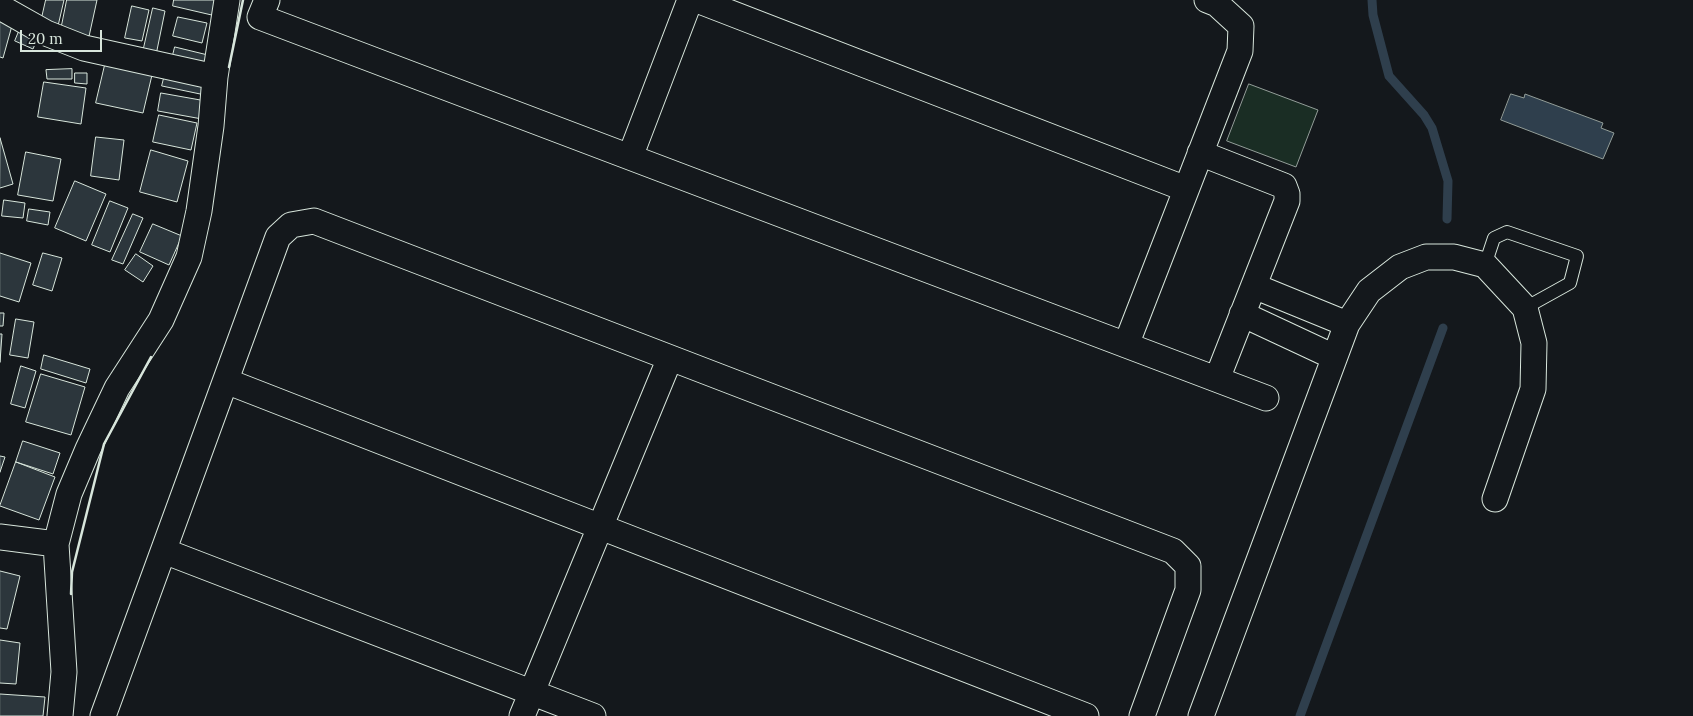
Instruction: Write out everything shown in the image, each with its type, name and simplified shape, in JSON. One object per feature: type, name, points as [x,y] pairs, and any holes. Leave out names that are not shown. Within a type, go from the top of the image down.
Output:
[{"type":"street","points":[[4,0],[0,7],[46,33],[84,48],[215,77]]},
{"type":"street","points":[[60,716],[64,672],[56,544],[69,494],[88,449],[117,388],[161,320],[189,257],[199,211],[211,126],[215,77],[227,0]]},
{"type":"street","points":[[267,0],[260,17],[1266,398]]},
{"type":"street","points":[[630,157],[690,0]]},
{"type":"street","points":[[697,0],[1186,189]]},
{"type":"street","points":[[1126,345],[1240,51],[1241,26],[1217,4],[1207,0]]},
{"type":"street","points":[[1200,153],[1284,186],[1287,194],[1287,201],[1217,379]]},
{"type":"street","points":[[104,716],[278,237],[291,225],[314,221],[1173,551],[1188,566],[1188,590],[1142,716]]},
{"type":"street","points":[[1200,716],[1346,324],[1370,291],[1400,266],[1426,257],[1454,257],[1485,265],[1526,308],[1534,343],[1533,388],[1495,499]]},
{"type":"street","points":[[1254,286],[1346,324]]},
{"type":"street","points":[[1242,314],[1334,357]]},
{"type":"street","points":[[522,716],[670,358]]},
{"type":"street","points":[[226,381],[1086,716]]},
{"type":"street","points":[[0,537],[56,544]]},
{"type":"street","points":[[164,551],[593,716]]},
{"type":"lane","points":[[1485,265],[1494,238],[1507,232],[1577,256],[1570,283],[1526,308]]},
{"type":"green space","points":[[1249,84],[1318,110],[1296,167],[1227,141]]},
{"type":"water","points":[[1511,94],[1524,98],[1525,94],[1603,123],[1601,128],[1614,133],[1603,159],[1501,120]]},
{"type":"building","points":[[46,0],[64,0],[58,26],[41,22]]},
{"type":"building","points":[[67,0],[97,0],[88,41],[60,35]]},
{"type":"building","points":[[174,0],[220,0],[216,16],[173,6]]},
{"type":"building","points":[[132,6],[149,10],[142,41],[125,38]]},
{"type":"building","points":[[153,8],[165,11],[156,55],[143,52]]},
{"type":"building","points":[[178,17],[207,23],[202,43],[173,36]]},
{"type":"building","points":[[0,18],[13,22],[3,58],[0,57]]},
{"type":"building","points":[[20,29],[38,37],[33,49],[15,41]]},
{"type":"building","points":[[175,47],[212,56],[208,72],[171,63]]},
{"type":"building","points":[[105,65],[152,75],[143,113],[96,103]]},
{"type":"building","points":[[72,69],[72,79],[47,79],[46,70]]},
{"type":"building","points":[[166,70],[209,80],[205,95],[162,86]]},
{"type":"building","points":[[75,73],[87,73],[87,84],[75,83]]},
{"type":"building","points":[[44,82],[86,88],[81,124],[38,117]]},
{"type":"building","points":[[161,93],[206,101],[202,119],[158,111]]},
{"type":"building","points":[[159,115],[197,123],[191,150],[153,142]]},
{"type":"building","points":[[96,137],[124,140],[119,180],[91,176]]},
{"type":"building","points":[[0,138],[13,184],[0,188]]},
{"type":"building","points":[[151,150],[188,161],[177,202],[140,192]]},
{"type":"building","points":[[26,152],[61,159],[53,201],[18,195]]},
{"type":"building","points":[[75,181],[106,194],[86,241],[55,228]]},
{"type":"building","points":[[4,200],[25,203],[23,218],[2,216]]},
{"type":"building","points":[[110,201],[128,208],[110,252],[92,245]]},
{"type":"building","points":[[29,209],[50,212],[48,225],[27,221]]},
{"type":"building","points":[[133,214],[143,218],[123,264],[112,260]]},
{"type":"building","points":[[153,224],[182,236],[169,265],[140,252]]},
{"type":"building","points":[[0,253],[31,263],[19,302],[0,296]]},
{"type":"building","points":[[43,253],[62,258],[52,291],[33,285]]},
{"type":"building","points":[[136,254],[153,266],[143,282],[125,270]]},
{"type":"building","points":[[0,313],[4,313],[3,326],[0,326]]},
{"type":"building","points":[[16,319],[34,322],[28,358],[10,355]]},
{"type":"building","points":[[0,334],[2,334],[0,362]]},
{"type":"building","points":[[44,355],[90,369],[86,383],[41,369]]},
{"type":"building","points":[[21,366],[36,371],[25,408],[11,404]]},
{"type":"building","points":[[41,374],[85,387],[71,435],[26,422]]},
{"type":"building","points":[[23,441],[60,453],[53,474],[16,462]]},
{"type":"building","points":[[0,456],[5,457],[0,472]]},
{"type":"building","points":[[16,462],[55,477],[39,520],[0,506]]},
{"type":"building","points":[[0,571],[20,576],[7,629],[0,628]]},
{"type":"building","points":[[0,640],[20,643],[16,684],[0,683]]},
{"type":"building","points":[[0,694],[45,697],[43,716],[0,716]]},
{"type":"waterway","points":[[1372,0],[1373,15],[1389,76],[1424,115],[1432,128],[1448,181],[1447,219]]},
{"type":"waterway","points":[[1300,716],[1443,328]]},
{"type":"wall","points":[[229,67],[243,0]]},
{"type":"wall","points":[[71,594],[72,572],[104,444],[151,357]]}]
